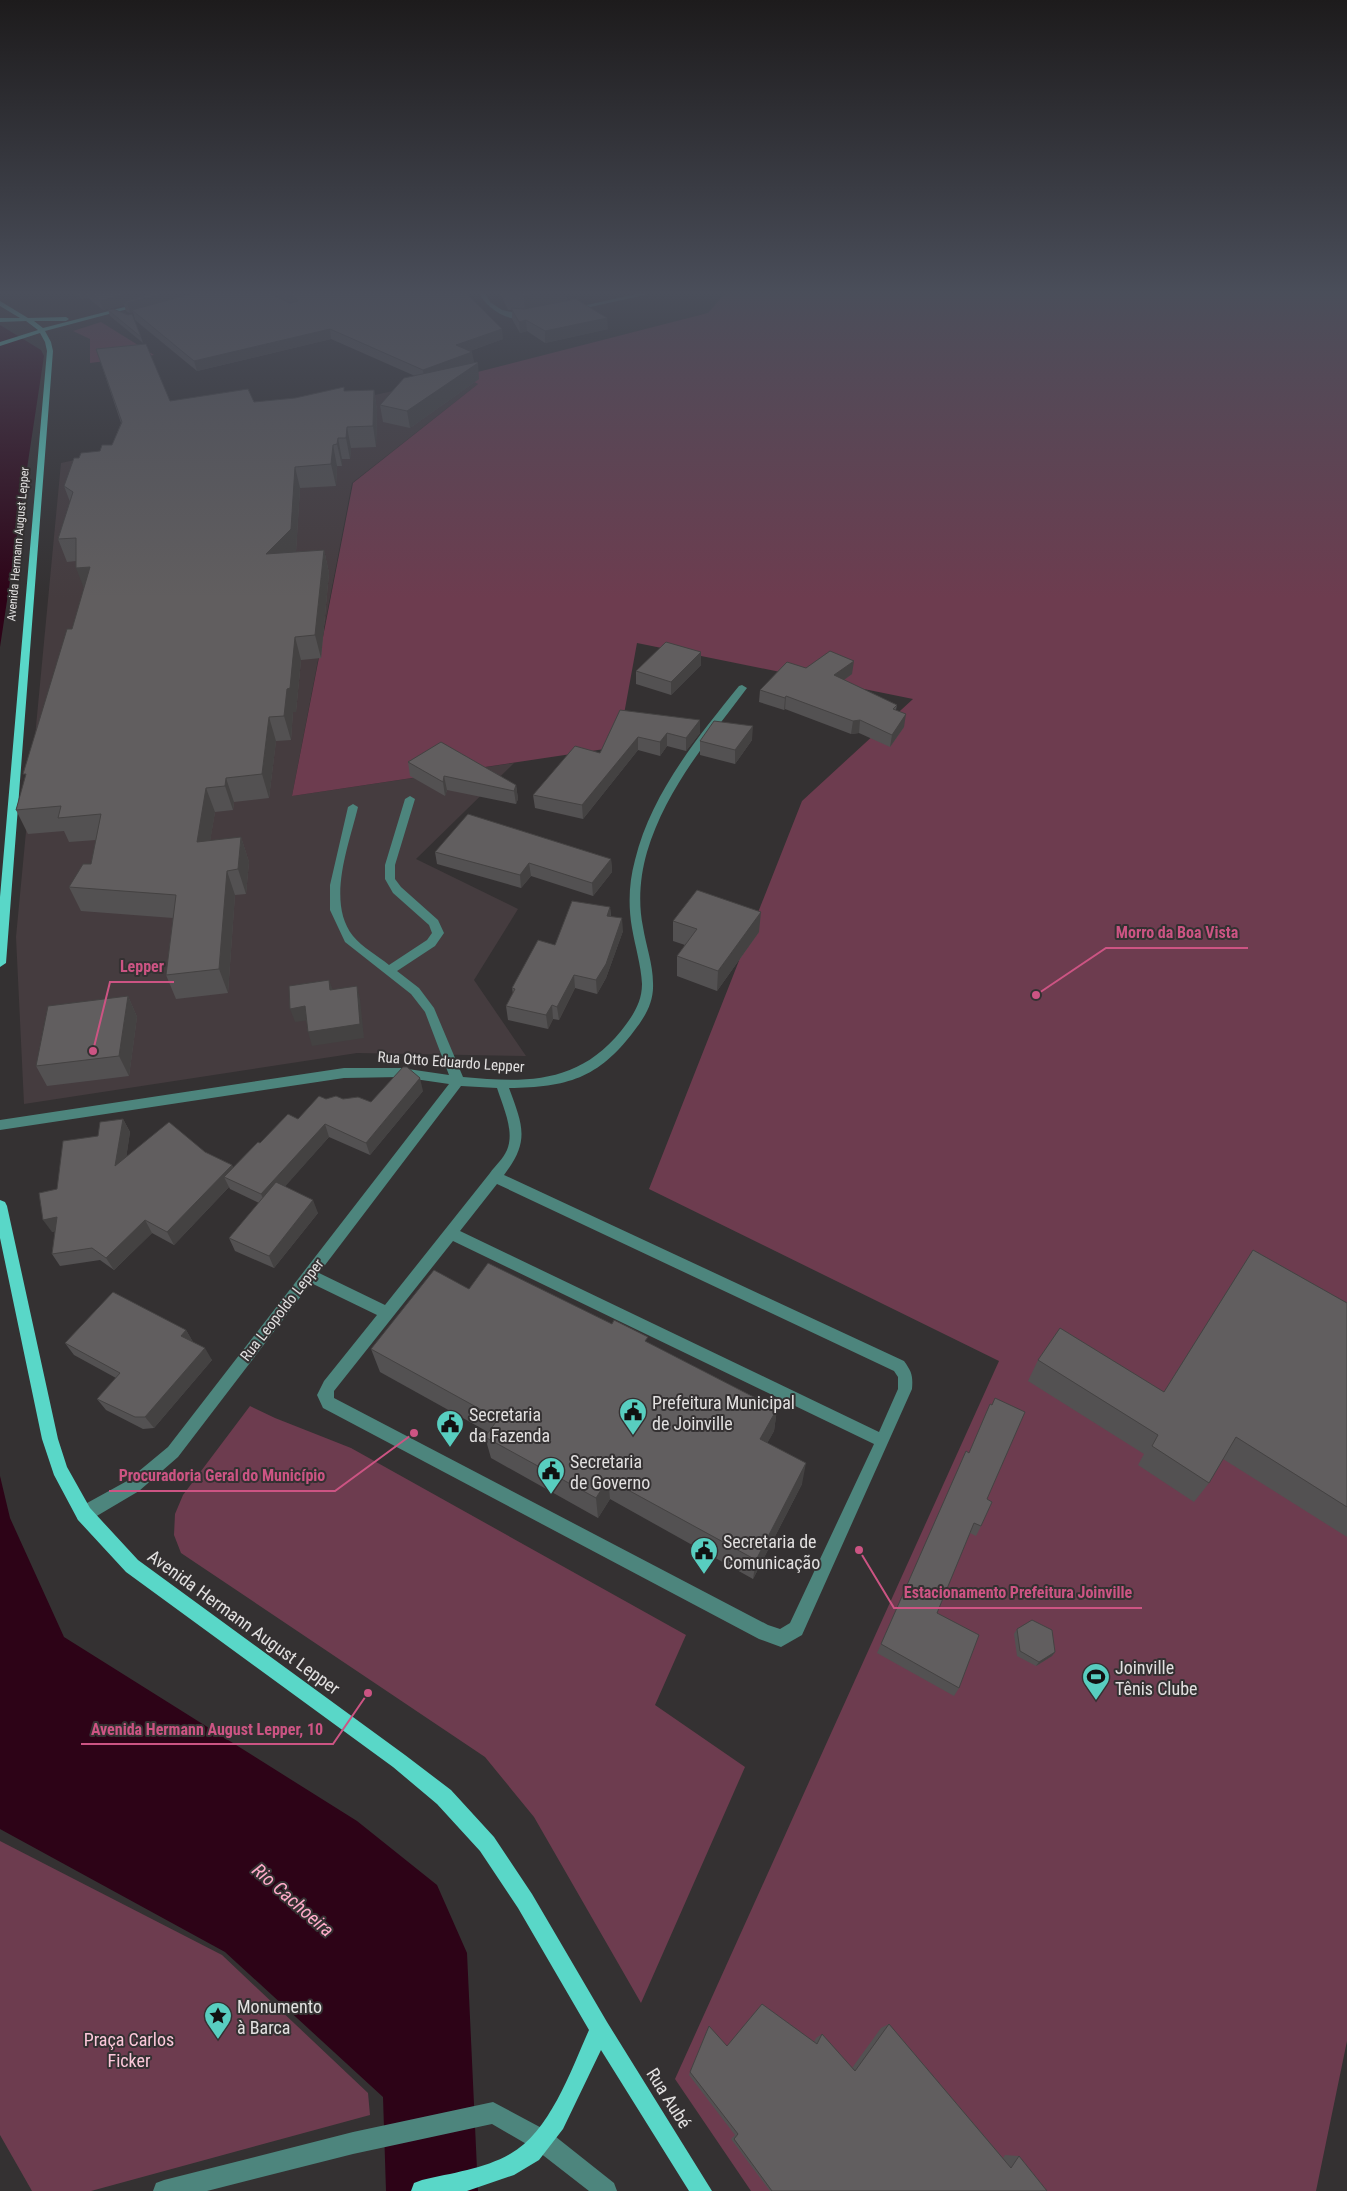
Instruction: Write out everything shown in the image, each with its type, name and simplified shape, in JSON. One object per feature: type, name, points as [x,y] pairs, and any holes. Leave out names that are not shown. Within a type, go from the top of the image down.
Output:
[{"type":"main road","name":"Avenida Hermann August Lepper","points":[[0,963],[47,393]]},
{"type":"main road","name":"Avenida Hermann August Lepper","points":[[0,1206],[50,1439],[60,1470],[84,1514],[132,1566],[444,1797],[487,1844],[526,1902],[600,2029]]},
{"type":"main road","points":[[422,2191],[490,2174],[520,2161],[543,2140],[560,2113],[600,2029]]},
{"type":"main road","name":"Rua Aubé","points":[[600,2029],[701,2191]]},
{"type":"street","name":"Rua Otto Eduardo Lepper","points":[[0,1125],[344,1073],[384,1072],[420,1074],[458,1081],[533,1083],[552,1080],[586,1070],[610,1052],[634,1024],[647,994],[646,974],[636,919],[635,894],[636,875],[643,850],[687,758],[742,688]]},
{"type":"street","points":[[390,970],[431,943],[438,933],[434,923],[397,890],[390,879],[390,864],[410,800]]},
{"type":"street","points":[[353,807],[335,884],[335,910],[349,939],[415,991],[430,1012],[458,1081]]},
{"type":"street","name":"Rua Leopoldo Lepper","points":[[84,1514],[133,1486],[173,1452],[458,1081]]},
{"type":"street","points":[[495,1177],[899,1366],[906,1376],[905,1389],[883,1441],[796,1629],[781,1638],[756,1628],[328,1404],[325,1394],[329,1386],[495,1177],[512,1151],[515,1136],[514,1122],[501,1083]]},
{"type":"street","points":[[450,1233],[883,1441]]},
{"type":"street","points":[[309,1275],[388,1313]]},
{"type":"street","points":[[164,2191],[362,2141],[493,2113],[543,2140],[606,2191]]},
{"type":"shaded area","points":[[383,393],[466,393],[352,483],[292,796],[514,763],[416,859],[518,909],[474,980],[526,1056],[357,1053],[24,1104],[16,937],[61,463]]},
{"type":"green space","points":[[466,393],[1347,393],[1347,2041],[1316,2191],[751,2191],[675,2079],[999,1361],[649,1189],[802,801],[913,699],[637,643],[618,747],[292,796],[353,483]]},
{"type":"green space","points":[[250,1406],[351,1448],[686,1635],[655,1705],[745,1767],[641,2003],[534,1817],[485,1757],[181,1553],[174,1535],[175,1514],[183,1495]]},
{"type":"green space","name":"Praça Carlos Ficker","points":[[0,1841],[222,1955],[368,2093],[370,2115],[91,2191],[32,2191],[0,2135]]},
{"type":"water","points":[[0,393],[38,393],[0,647]]},
{"type":"water","name":"Rio Cachoeira","points":[[0,1476],[10,1518],[64,1637],[357,1821],[437,1885],[467,1953],[478,2191],[386,2191],[383,2097],[225,1952],[0,1829]]},
{"type":"building","points":[[112,393],[167,393],[170,401],[220,393],[250,393],[254,402],[295,398],[316,393],[374,393],[373,426],[347,427],[346,438],[338,438],[337,444],[333,445],[331,464],[295,467],[291,529],[266,554],[324,550],[315,635],[295,637],[290,688],[287,689],[284,716],[269,717],[262,774],[226,778],[225,786],[206,788],[197,842],[241,837],[238,869],[227,871],[219,969],[166,975],[176,895],[69,887],[83,864],[91,864],[101,814],[58,818],[61,806],[16,810],[26,774],[23,774],[67,629],[72,629],[90,567],[76,568],[76,538],[58,539],[73,492],[64,486],[74,458],[79,458],[81,453],[100,451],[102,445],[112,445],[122,422]]},
{"type":"building","points":[[390,393],[433,393],[407,411],[380,405]]},
{"type":"building","points":[[666,642],[701,652],[671,682],[636,671]]},
{"type":"building","points":[[830,651],[854,661],[834,675],[897,705],[893,709],[906,714],[892,735],[860,720],[853,721],[786,696],[785,698],[760,690],[787,662],[806,668]]},
{"type":"building","points":[[620,710],[700,720],[686,738],[667,733],[660,742],[638,737],[582,805],[533,795],[575,746],[600,753]]},
{"type":"building","points":[[714,721],[753,726],[735,750],[700,741]]},
{"type":"building","points":[[441,742],[516,785],[514,791],[444,776],[443,782],[408,762]]},
{"type":"building","points":[[468,814],[611,859],[592,883],[529,863],[520,875],[435,852]]},
{"type":"building","points":[[697,890],[761,912],[718,971],[677,956],[697,929],[673,921]]},
{"type":"building","points":[[572,901],[610,907],[607,916],[622,918],[606,964],[596,980],[574,975],[557,1007],[552,1005],[546,1015],[506,1006],[515,989],[512,988],[538,940],[555,945]]},
{"type":"building","points":[[329,980],[330,990],[357,986],[360,1024],[308,1032],[305,1006],[290,1009],[289,986]]},
{"type":"building","points":[[128,996],[119,1056],[36,1066],[48,1006]]},
{"type":"building","points":[[403,1067],[407,1067],[420,1078],[366,1143],[325,1124],[261,1194],[224,1177],[288,1114],[298,1119],[319,1096],[326,1099],[336,1096],[343,1099],[358,1097],[371,1102]]},
{"type":"building","points":[[123,1119],[115,1166],[169,1122],[205,1152],[232,1165],[167,1232],[145,1220],[106,1258],[92,1248],[52,1254],[57,1217],[43,1220],[39,1193],[57,1189],[63,1141],[98,1136],[100,1122]]},
{"type":"building","points":[[276,1182],[313,1200],[269,1256],[229,1238]]},
{"type":"building","points":[[1253,1250],[1347,1303],[1347,1507],[1236,1437],[1209,1483],[1152,1446],[1158,1435],[1038,1360],[1060,1328],[1164,1392]]},
{"type":"building","name":"Prefeitura Municipal de Joinville","points":[[488,1263],[612,1324],[614,1320],[648,1337],[645,1341],[777,1409],[760,1439],[806,1463],[756,1560],[608,1479],[596,1498],[485,1437],[498,1419],[371,1349],[434,1270],[469,1289]]},
{"type":"building","points":[[113,1292],[186,1330],[181,1336],[205,1348],[145,1417],[135,1417],[97,1399],[120,1373],[65,1343]]},
{"type":"building","points":[[995,1398],[1025,1412],[987,1499],[992,1502],[981,1526],[974,1523],[937,1613],[979,1635],[959,1688],[881,1644],[966,1451],[969,1453],[990,1404],[992,1405]]},
{"type":"building","points":[[1032,1620],[1052,1630],[1055,1652],[1039,1662],[1020,1651],[1017,1629]]},
{"type":"building","points":[[762,2004],[817,2044],[822,2034],[855,2071],[889,2024],[1011,2168],[1019,2156],[1047,2191],[772,2191],[734,2139],[738,2134],[690,2072],[709,2026],[727,2046]]},
{"type":"place","name":"Morro da Boa Vista","points":[[1036,995]]},
{"type":"place","name":"Lepper","points":[[93,1051]]},
{"type":"place","name":"Procuradoria Geral do Município","points":[[414,1433]]},
{"type":"place","name":"Prefeitura Municipal de Joinville","points":[[633,1436]]},
{"type":"place","name":"Secretaria da Fazenda","points":[[450,1448]]},
{"type":"place","name":"Secretaria de Governo","points":[[551,1495]]},
{"type":"place","name":"Estacionamento Prefeitura Joinville","points":[[859,1550]]},
{"type":"place","name":"Secretaria de Comunicação","points":[[704,1575]]},
{"type":"place","name":"Avenida Hermann August Lepper, 10","points":[[368,1693]]},
{"type":"place","name":"Joinville Tênis Clube","points":[[1096,1701]]},
{"type":"place","name":"Monumento à Barca","points":[[218,2040]]}]
